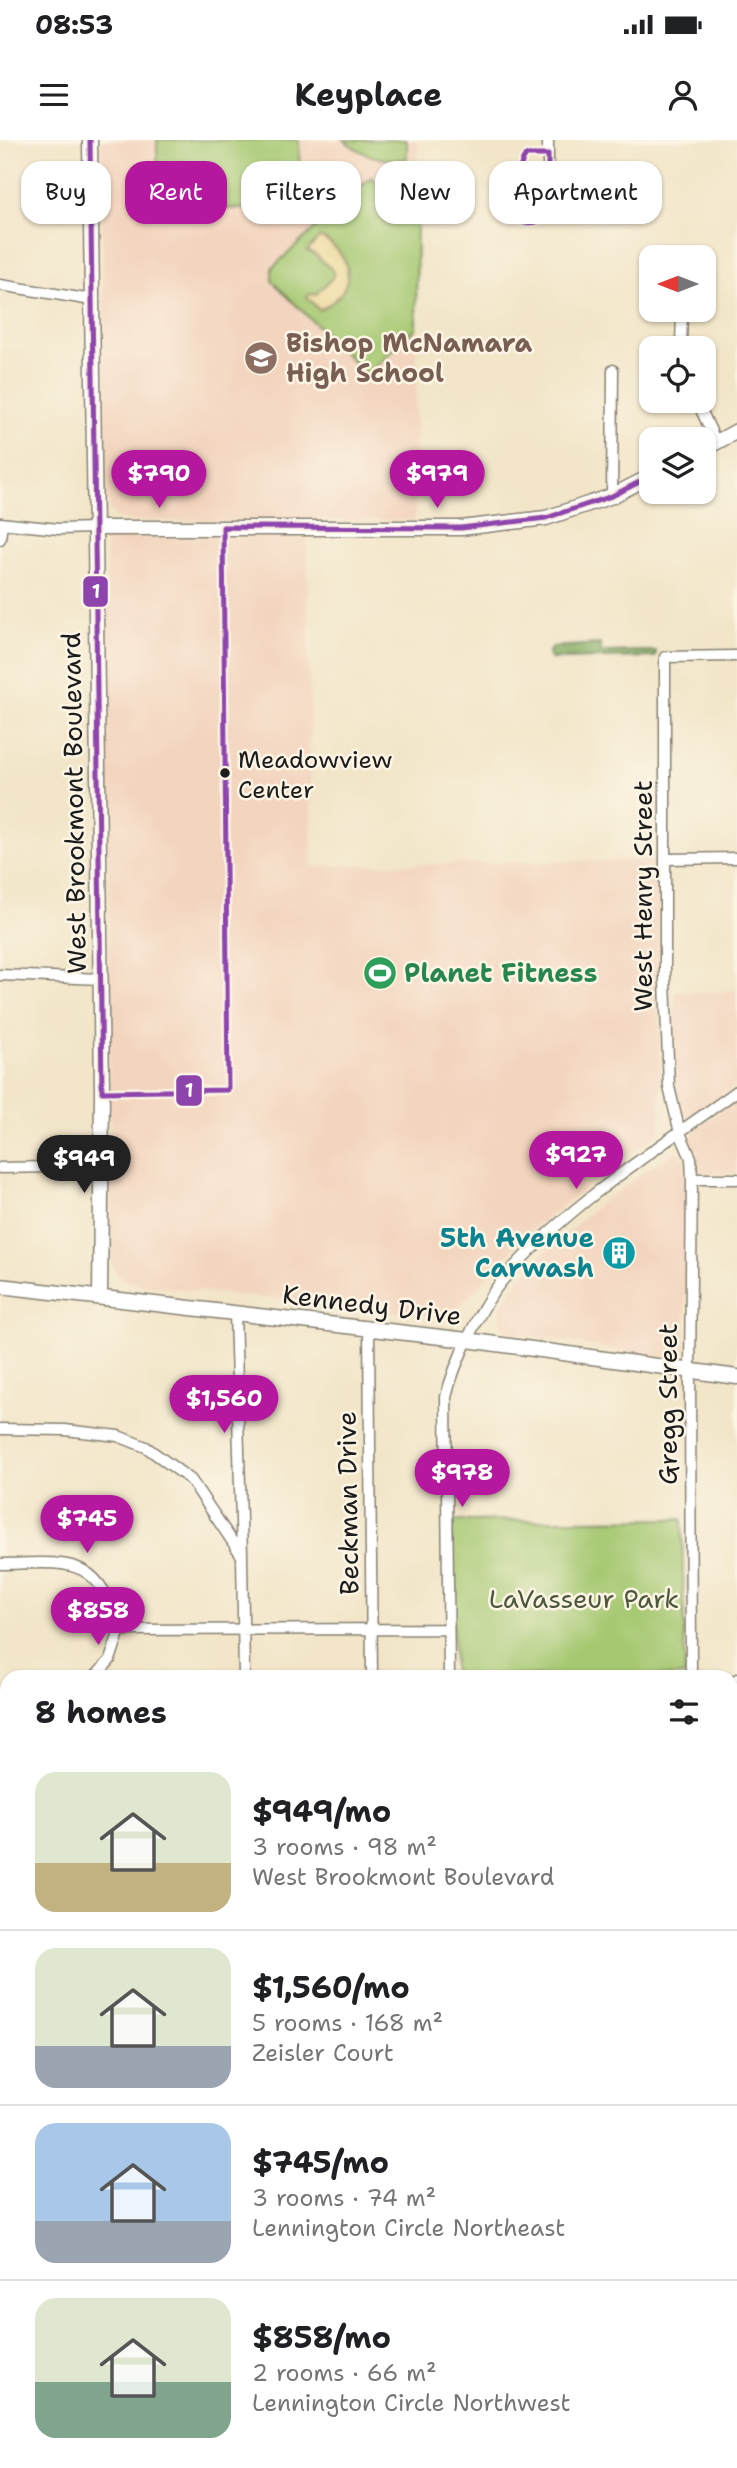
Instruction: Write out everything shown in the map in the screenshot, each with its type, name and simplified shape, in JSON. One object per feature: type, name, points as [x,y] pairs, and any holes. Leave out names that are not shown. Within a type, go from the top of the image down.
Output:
[{"type":"main road","name":"West Brookmont Boulevard","points":[[90,140],[101,979],[100,1297]]},
{"type":"main road","points":[[716,443],[737,431]]},
{"type":"main road","points":[[95,528],[461,528],[546,518],[612,496],[639,482]]},
{"type":"main road","name":"Kennedy Drive","points":[[0,1286],[467,1340],[737,1377]]},
{"type":"street","points":[[548,140],[548,161]]},
{"type":"street","points":[[0,285],[92,300]]},
{"type":"street","points":[[612,496],[613,370]]},
{"type":"street","points":[[0,539],[1,523],[95,528]]},
{"type":"street","name":"West Henry Street","points":[[680,1133],[668,1087],[665,980],[665,657],[737,656]]},
{"type":"street","points":[[666,859],[737,858]]},
{"type":"street","points":[[0,975],[101,979]]},
{"type":"street","points":[[449,1670],[446,1397],[467,1340],[499,1285],[537,1243],[629,1169],[737,1091]]},
{"type":"street","name":"Gregg Street","points":[[680,1133],[691,1158],[692,1179],[691,1670]]},
{"type":"street","points":[[0,1168],[102,1166]]},
{"type":"street","points":[[692,1179],[737,1179]]},
{"type":"street","points":[[236,1313],[244,1670]]},
{"type":"street","name":"Beckman Drive","points":[[369,1329],[372,1670]]},
{"type":"street","points":[[0,1429],[65,1430],[118,1436],[146,1447],[191,1480],[242,1556]]},
{"type":"street","points":[[0,1564],[73,1565],[93,1577],[112,1602],[120,1630],[110,1660],[101,1670]]},
{"type":"street","points":[[120,1630],[448,1629]]},
{"type":"shaded area","name":"Bishop McNamara High School","points":[[101,140],[418,140],[418,161],[375,161],[375,224],[417,224],[415,520],[133,521],[117,518],[111,511],[106,494],[102,224],[111,224],[111,161],[101,161]]},
{"type":"shaded area","points":[[307,537],[312,866],[657,860],[661,1131],[529,1231],[449,1318],[137,1284],[119,1277],[111,1263],[106,538]]},
{"type":"shaded area","points":[[737,991],[737,1084],[696,1115],[685,1116],[678,1110],[676,1096],[675,992]]},
{"type":"shaded area","points":[[737,1099],[737,1174],[697,1173],[690,1146],[691,1136],[696,1129]]},
{"type":"shaded area","points":[[675,1151],[683,1157],[686,1177],[685,1358],[677,1360],[506,1330],[499,1320],[501,1307],[538,1257],[606,1199]]},
{"type":"green space","points":[[157,140],[299,140],[299,161],[241,161],[241,208],[227,209],[227,161],[157,161]]},
{"type":"green space","points":[[344,140],[407,140],[407,159],[374,156],[358,150]]},
{"type":"green space","points":[[371,177],[375,181],[375,224],[417,224],[416,328],[367,375],[272,281],[272,268],[320,224],[361,224],[361,186]]},
{"type":"green space","points":[[600,644],[601,652],[656,651],[655,657],[550,659],[548,654],[552,647]]},
{"type":"green space","name":"LaVasseur Park","points":[[682,1519],[685,1670],[454,1670],[453,1521]]},
{"type":"sand","points":[[320,237],[341,254],[348,274],[340,294],[319,310],[307,297],[310,294],[315,295],[333,277],[333,271],[315,254],[307,251]]},
{"type":"transit line","name":"1","points":[[90,140],[102,1092],[228,1090],[223,527],[461,528],[546,518],[612,496],[639,482]]},
{"type":"transit line","name":"1","points":[[526,155],[548,155],[548,206],[536,222],[525,223],[519,220],[517,186],[519,170],[526,155]]},
{"type":"place","name":"Bishop McNamara High School","points":[[261,358]]},
{"type":"place","name":"Meadowview Center","points":[[225,773]]},
{"type":"place","name":"Planet Fitness","points":[[380,973]]},
{"type":"place","name":"5th Avenue Carwash","points":[[619,1253]]}]
